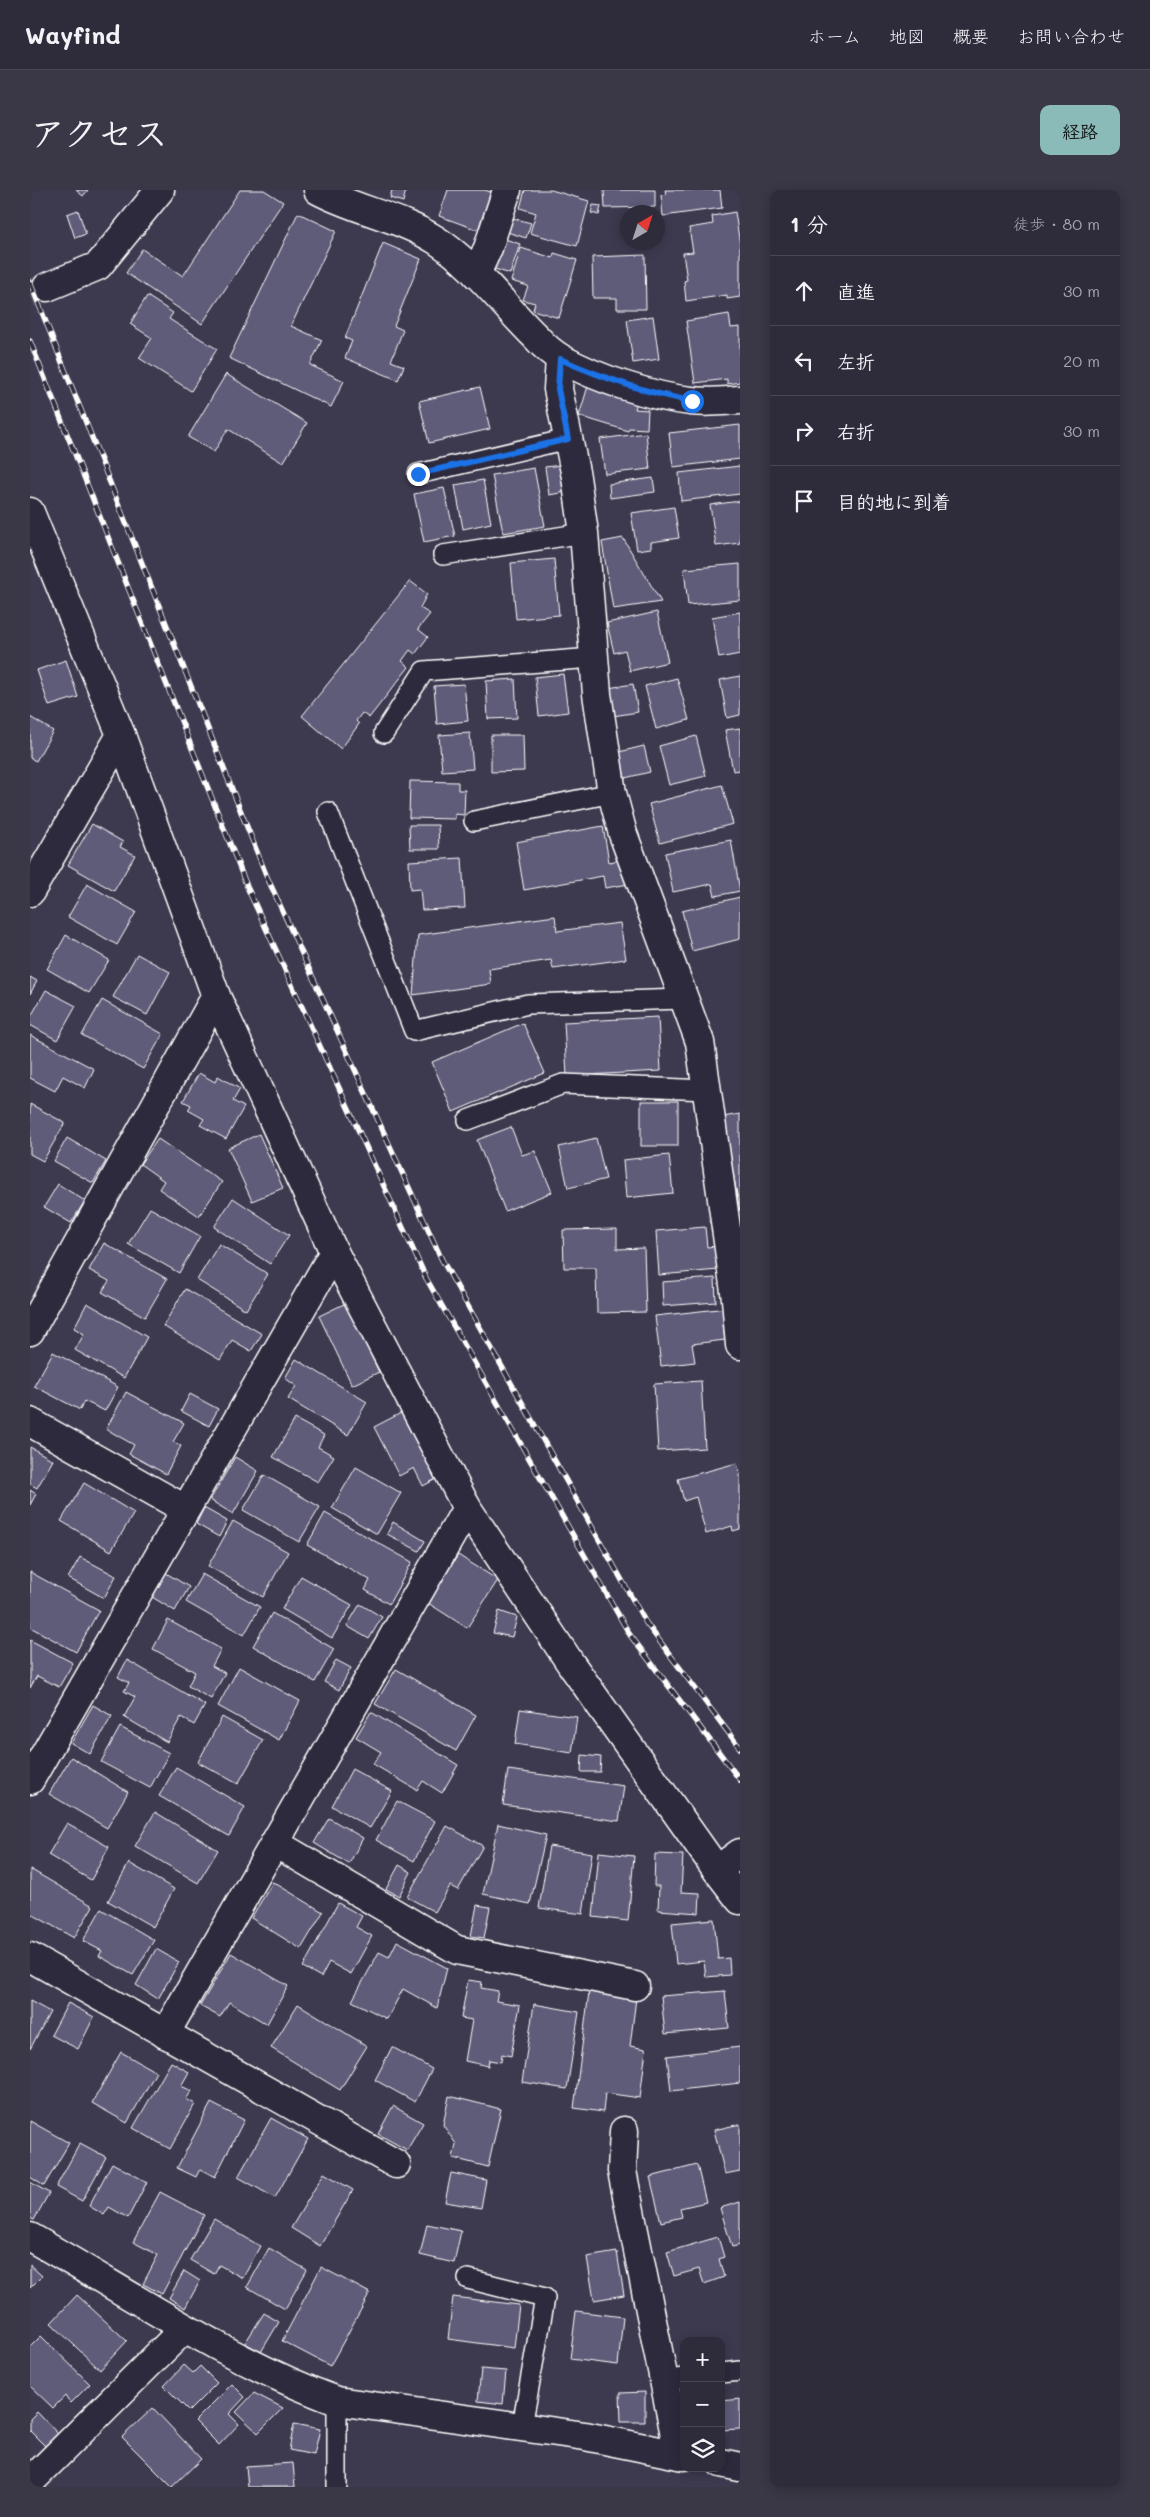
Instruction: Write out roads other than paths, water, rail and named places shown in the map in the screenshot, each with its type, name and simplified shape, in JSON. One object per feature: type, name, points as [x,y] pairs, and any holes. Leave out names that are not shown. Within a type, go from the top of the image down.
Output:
[{"type":"street","points":[[47,287],[98,266],[160,190]]},
{"type":"street","points":[[318,190],[335,199],[411,227],[435,239],[476,274],[537,339],[560,359],[596,374],[660,395],[692,401],[740,400]]},
{"type":"street","points":[[476,274],[488,248],[507,190]]},
{"type":"street","points":[[560,359],[558,389],[584,533],[593,658],[612,792],[623,834],[700,1042],[736,1299],[740,1345]]},
{"type":"street","points":[[30,512],[121,735],[216,996],[334,1252],[467,1508],[571,1664],[740,1900]]},
{"type":"street","points":[[30,892],[121,735]]},
{"type":"street","points":[[30,1330],[216,996]]},
{"type":"street","points":[[30,1780],[334,1252]]},
{"type":"street","points":[[30,1422],[186,1509]]},
{"type":"street","points":[[165,2034],[467,1508]]},
{"type":"street","points":[[275,1843],[457,1950],[635,1986]]},
{"type":"street","points":[[717,1870],[740,1853]]},
{"type":"street","points":[[30,1957],[396,2164]]},
{"type":"street","points":[[624,2131],[622,2171],[674,2379],[680,2445]]},
{"type":"street","points":[[30,2237],[184,2329],[305,2390],[337,2401],[585,2436],[680,2456]]},
{"type":"street","points":[[30,2482],[184,2329]]},
{"type":"street","points":[[725,2464],[740,2467]]},
{"type":"lane","points":[[418,474],[568,439]]},
{"type":"lane","points":[[443,555],[584,533]]},
{"type":"lane","points":[[384,733],[424,671],[593,658]]},
{"type":"lane","points":[[474,821],[612,792]]},
{"type":"lane","points":[[328,812],[414,1031],[528,1004],[683,999]]},
{"type":"lane","points":[[468,1120],[563,1084],[707,1090]]},
{"type":"lane","points":[[468,2279],[545,2298],[522,2426]]},
{"type":"lane","points":[[725,2372],[740,2370]]},
{"type":"lane","points":[[337,2401],[337,2487]]},
{"type":"tunnel","points":[[30,293],[47,287]]},
{"type":"railway","points":[[30,282],[267,877],[442,1260],[646,1623],[740,1748]]},
{"type":"railway","points":[[30,341],[248,889],[426,1278],[630,1635],[740,1780]]}]
